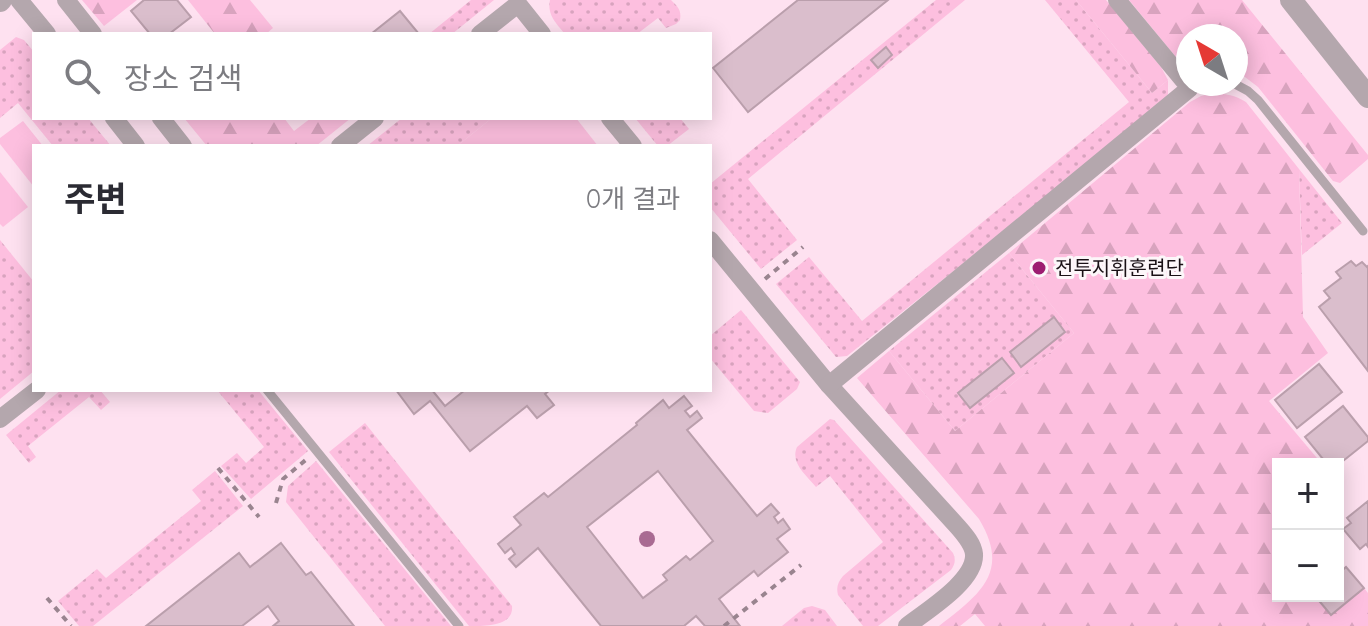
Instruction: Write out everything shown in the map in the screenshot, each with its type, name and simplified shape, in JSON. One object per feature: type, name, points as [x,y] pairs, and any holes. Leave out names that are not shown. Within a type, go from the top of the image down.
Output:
[{"type":"street","points":[[19,0],[45,32]]},
{"type":"street","points":[[66,0],[91,32]]},
{"type":"street","points":[[1117,0],[1176,63]]},
{"type":"street","points":[[1291,0],[1368,97]]},
{"type":"street","points":[[482,32],[520,2],[541,32]]},
{"type":"street","points":[[829,385],[1186,96]]},
{"type":"street","points":[[116,120],[134,144]]},
{"type":"street","points":[[163,120],[181,144]]},
{"type":"street","points":[[342,144],[372,120]]},
{"type":"street","points":[[612,120],[631,144]]},
{"type":"street","points":[[712,242],[829,385],[970,543],[974,555],[970,571],[958,585],[907,626]]},
{"type":"street","points":[[0,419],[34,392]]},
{"type":"lane","points":[[1248,91],[1363,231]]},
{"type":"lane","points":[[269,392],[459,626]]},
{"type":"path","points":[[765,279],[803,247]]},
{"type":"path","points":[[276,503],[283,479],[317,451]]},
{"type":"path","points":[[218,468],[259,517]]},
{"type":"path","points":[[724,626],[801,565]]},
{"type":"path","points":[[47,598],[71,626]]},
{"type":"green space","points":[[82,0],[137,0],[104,26]]},
{"type":"green space","points":[[188,0],[250,0],[273,28],[268,32],[213,32]]},
{"type":"green space","points":[[471,0],[494,0],[454,32],[431,32]]},
{"type":"green space","points":[[550,0],[671,0],[680,11],[680,20],[666,28],[658,18],[640,32],[564,32],[551,14]]},
{"type":"green space","points":[[936,0],[965,0],[748,179],[797,240],[761,269],[712,209],[712,182]]},
{"type":"green space","points":[[1045,0],[1076,0],[1152,93],[1168,80],[1168,94],[1163,104],[847,356],[836,357],[776,284],[809,257],[862,321],[1129,102]]},
{"type":"green space","points":[[1076,0],[1106,0],[1161,67],[1168,80],[1152,93]]},
{"type":"green space","points":[[1129,0],[1242,0],[1368,155],[1368,159],[1340,183],[1333,181],[1258,87],[1248,79],[1248,24],[1176,24],[1176,57]]},
{"type":"green space","points":[[16,37],[24,40],[32,50],[32,120],[90,120],[109,144],[51,144],[18,103],[0,118],[0,50]]},
{"type":"green space","points":[[1201,96],[1233,96],[1246,102],[1299,169],[1303,317],[1328,353],[1269,401],[1317,458],[1272,458],[1272,602],[1320,602],[1331,615],[1364,588],[1368,593],[1368,626],[985,626],[975,614],[960,626],[939,626],[967,603],[986,580],[992,554],[988,538],[979,519],[857,378],[889,351],[955,431],[1074,333],[1009,253]]},
{"type":"green space","points":[[186,120],[286,120],[294,131],[308,120],[348,120],[318,144],[205,144]]},
{"type":"green space","points":[[400,120],[490,120],[460,144],[370,144]]},
{"type":"green space","points":[[490,120],[578,120],[596,144],[460,144]]},
{"type":"green space","points":[[637,120],[682,120],[689,129],[670,144],[656,144]]},
{"type":"green space","points":[[23,121],[41,144],[32,144],[32,184],[0,144],[0,138]]},
{"type":"green space","points":[[1299,169],[1342,223],[1302,255]]},
{"type":"green space","points":[[0,172],[28,207],[3,227],[0,224]]},
{"type":"green space","points":[[0,240],[32,280],[32,373],[0,399]]},
{"type":"green space","points":[[1009,253],[1074,333],[955,431],[889,351]]},
{"type":"green space","points":[[741,310],[800,382],[797,389],[768,413],[754,411],[712,360],[712,334]]},
{"type":"green space","points":[[59,392],[102,392],[110,402],[101,410],[89,397],[28,446],[36,457],[29,463],[6,435]]},
{"type":"green space","points":[[219,392],[260,392],[308,451],[251,499],[221,466],[237,453],[246,463],[264,447]]},
{"type":"green space","points":[[830,419],[955,558],[951,570],[878,626],[863,626],[837,590],[843,576],[883,542],[830,476],[816,487],[796,458],[797,447]]},
{"type":"green space","points":[[365,423],[512,606],[509,618],[491,625],[469,626],[329,452]]},
{"type":"green space","points":[[316,461],[451,626],[385,626],[286,502],[288,486]]},
{"type":"green space","points":[[215,471],[243,506],[93,626],[79,626],[58,601],[97,569],[106,578],[201,501],[192,490]]},
{"type":"green space","points":[[812,606],[825,610],[837,626],[782,626],[804,608]]},
{"type":"building","points":[[144,0],[177,0],[191,17],[172,32],[148,32],[131,11]]},
{"type":"building","points":[[798,0],[888,0],[748,112],[713,68]]},
{"type":"building","points":[[400,11],[417,32],[374,32]]},
{"type":"building","points":[[886,47],[892,55],[878,68],[871,60]]},
{"type":"building","points":[[1351,261],[1356,266],[1362,262],[1368,266],[1368,371],[1319,307],[1330,298],[1324,291],[1341,278],[1336,272]]},
{"type":"building","points":[[1054,317],[1065,332],[1021,367],[1010,352]]},
{"type":"building","points":[[1002,358],[1014,373],[970,408],[958,393]]},
{"type":"building","points":[[1319,364],[1342,392],[1297,428],[1275,400]]},
{"type":"building","points":[[398,392],[434,392],[445,406],[462,392],[548,392],[545,394],[554,405],[537,418],[527,406],[470,451],[430,401],[414,414]]},
{"type":"building","points":[[684,396],[692,406],[685,411],[690,417],[697,411],[702,418],[687,430],[757,516],[771,504],[779,513],[774,517],[778,523],[783,519],[790,529],[777,539],[788,552],[758,576],[754,571],[719,599],[740,626],[705,626],[696,616],[684,626],[601,626],[538,548],[516,567],[509,559],[515,554],[511,548],[505,553],[498,544],[521,525],[514,517],[544,493],[548,497],[663,400],[669,408]],"holes":[[[658,471],[713,541],[690,560],[686,556],[663,575],[667,580],[643,598],[587,527]]]},
{"type":"building","points":[[1343,406],[1368,441],[1344,460],[1322,458],[1305,437]]},
{"type":"building","points":[[1368,501],[1368,547],[1366,544],[1360,549],[1344,530],[1351,523],[1347,518]]},
{"type":"building","points":[[281,543],[306,575],[311,572],[354,626],[273,626],[279,621],[268,606],[242,626],[146,626],[239,553],[250,567]]},
{"type":"building","points":[[1346,567],[1364,588],[1331,615],[1320,602],[1344,602]]},
{"type":"place","name":"전투지휘훈련단","points":[[1039,268]]}]
